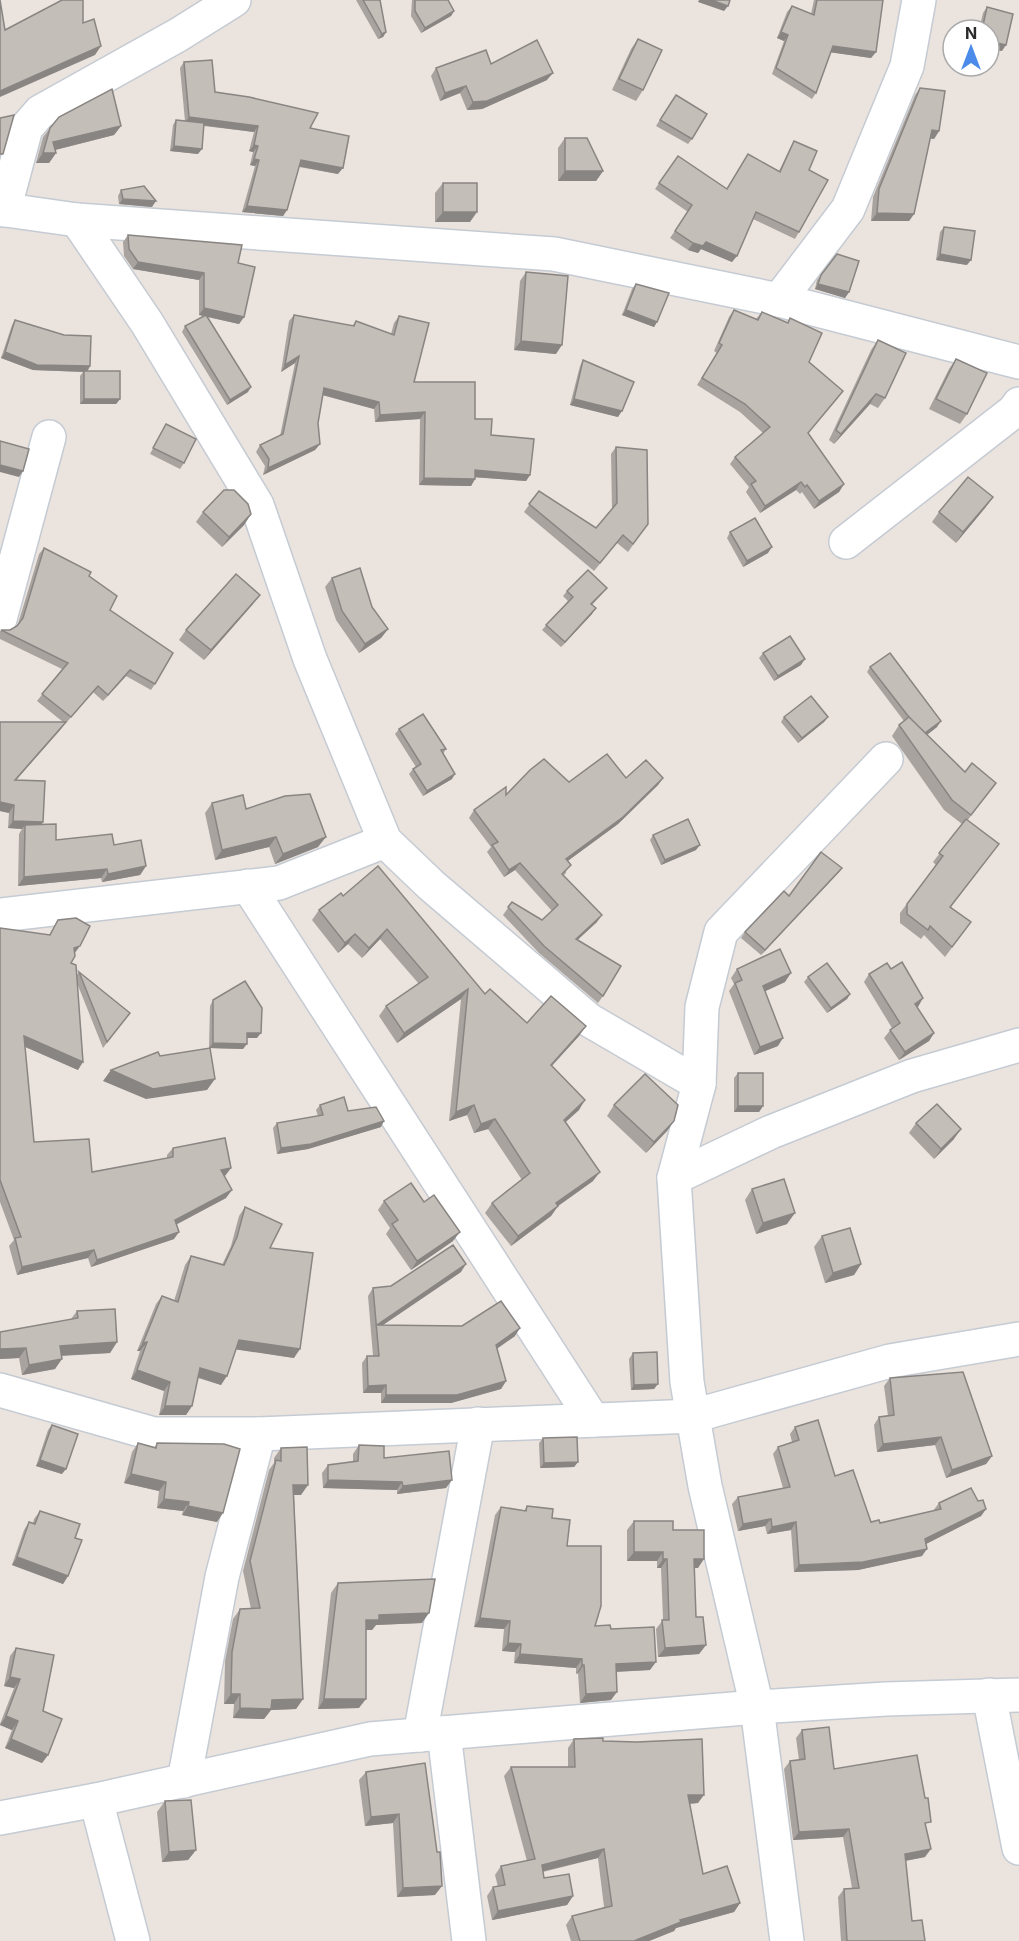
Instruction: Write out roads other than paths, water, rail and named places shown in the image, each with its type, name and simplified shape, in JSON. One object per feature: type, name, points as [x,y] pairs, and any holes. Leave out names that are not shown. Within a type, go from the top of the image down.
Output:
[{"type":"street","points":[[778,300],[848,209],[907,66],[919,0]]},
{"type":"street","points":[[226,2],[40,112],[26,128],[2,209],[77,220],[554,255],[778,300],[1019,362]]},
{"type":"street","points":[[77,220],[147,323],[257,505],[310,659],[385,841],[431,885],[589,1020],[699,1084]]},
{"type":"street","points":[[846,542],[1014,411],[1019,404]]},
{"type":"street","points":[[0,619],[49,438]]},
{"type":"street","points":[[787,1941],[757,1707],[705,1486],[687,1382],[674,1178],[699,1084],[702,1007],[721,932],[886,759]]},
{"type":"street","points":[[0,915],[279,883],[385,841]]},
{"type":"street","points":[[248,886],[593,1420]]},
{"type":"street","points":[[674,1178],[771,1132],[912,1076],[1019,1045]]},
{"type":"street","points":[[0,1389],[154,1434],[259,1434],[693,1416],[890,1361],[1019,1339]]},
{"type":"street","points":[[469,1941],[432,1734],[478,1424]]},
{"type":"street","points":[[184,1781],[222,1577],[259,1434]]},
{"type":"street","points":[[0,1818],[96,1800],[370,1739],[757,1707],[1004,1695],[1019,1848]]},
{"type":"street","points":[[96,1800],[133,1941]]}]
